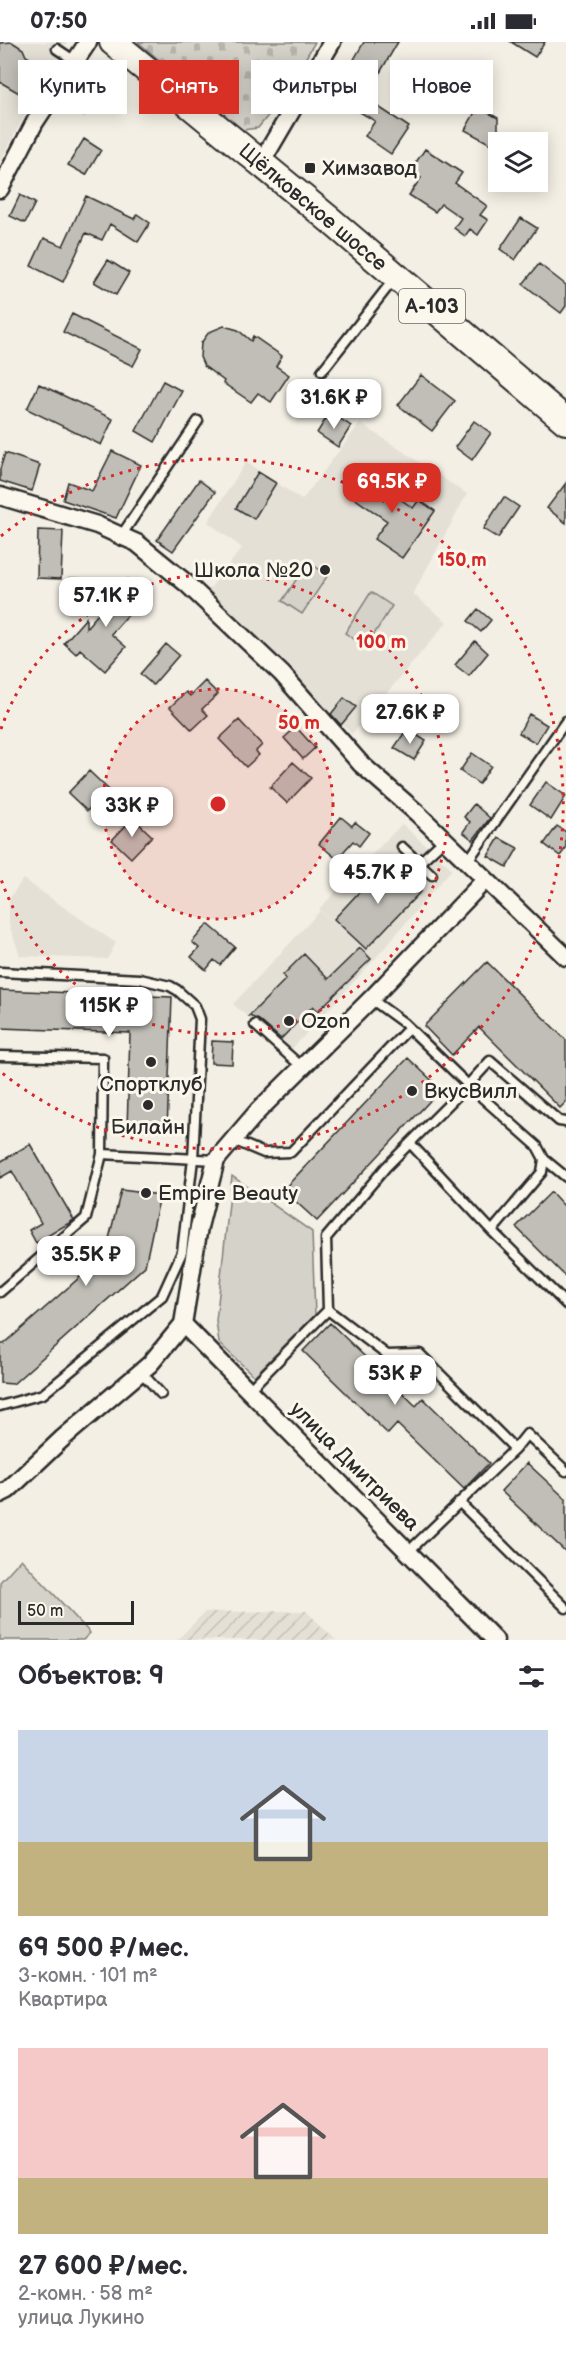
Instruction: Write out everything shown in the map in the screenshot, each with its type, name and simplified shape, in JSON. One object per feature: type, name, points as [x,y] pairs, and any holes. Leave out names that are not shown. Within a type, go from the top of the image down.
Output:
[{"type":"main road","name":"Щёлковское шоссе","points":[[113,42],[261,163],[566,421]]},
{"type":"street","points":[[76,60],[88,42]]},
{"type":"street","points":[[261,163],[332,42]]},
{"type":"street","points":[[0,189],[40,114]]},
{"type":"street","points":[[0,496],[97,525],[137,543],[254,646],[282,674],[361,764],[444,839],[566,957]]},
{"type":"street","points":[[0,1494],[8,1490],[63,1438],[150,1364],[183,1324],[199,1227],[216,1160],[258,1111],[371,999],[485,880]]},
{"type":"street","name":"улица Дмитриева","points":[[183,1324],[495,1640]]},
{"type":"lane","points":[[57,49],[74,60]]},
{"type":"lane","points":[[322,371],[396,276]]},
{"type":"lane","points":[[121,536],[198,422]]},
{"type":"lane","points":[[467,862],[566,721]]},
{"type":"lane","points":[[419,863],[444,839]]},
{"type":"lane","points":[[402,847],[432,875]]},
{"type":"lane","points":[[0,972],[140,979],[170,986],[195,1006],[200,1019],[193,1159],[182,1252],[162,1296],[43,1394],[0,1406]]},
{"type":"lane","points":[[371,999],[409,1028],[468,1085],[537,1146],[544,1160],[566,1177]]},
{"type":"lane","points":[[255,1025],[302,1067]]},
{"type":"lane","points":[[233,1140],[264,1153],[291,1152],[409,1028]]},
{"type":"lane","points":[[0,1056],[102,1058],[102,1154],[86,1218],[0,1292]]},
{"type":"lane","points":[[249,1390],[328,1310],[326,1238],[386,1167],[490,1061],[559,1121],[566,1122]]},
{"type":"lane","points":[[410,1143],[492,1231],[566,1304]]},
{"type":"lane","points":[[102,1154],[216,1160]]},
{"type":"lane","points":[[492,1231],[542,1172],[544,1160]]},
{"type":"lane","points":[[328,1310],[387,1355],[420,1354],[515,1449]]},
{"type":"lane","points":[[141,1372],[161,1394]]},
{"type":"lane","points":[[408,1552],[515,1449],[527,1434],[566,1471]]},
{"type":"lane","points":[[459,1502],[566,1608]]},
{"type":"shaded area","points":[[0,42],[67,42],[56,60],[18,60],[18,114],[25,114],[0,162]]},
{"type":"shaded area","name":"Школа №20","points":[[360,423],[467,494],[413,594],[447,622],[352,734],[247,627],[207,592],[242,548],[208,522],[246,462],[302,500]]},
{"type":"shaded area","points":[[402,824],[452,869],[374,960],[289,1052],[233,1004],[320,911],[334,924],[319,909]]},
{"type":"shaded area","points":[[23,879],[116,943],[107,959],[20,956],[9,924],[9,899]]},
{"type":"shaded area","points":[[306,1611],[336,1640],[177,1640],[205,1612]]},
{"type":"green space","points":[[138,42],[315,42],[305,60],[251,60],[251,114],[269,114],[258,128],[242,130],[223,114],[239,114],[239,60],[159,60]]},
{"type":"green space","points":[[308,562],[328,575],[302,614],[282,601]]},
{"type":"green space","points":[[371,592],[392,606],[366,647],[345,633]]},
{"type":"green space","points":[[232,1176],[312,1232],[315,1315],[254,1376],[219,1343],[216,1321]]},
{"type":"green space","points":[[21,1559],[90,1633],[83,1640],[0,1640],[0,1582]]},
{"type":"building","points":[[12,42],[33,60],[18,60],[18,92],[0,82],[0,43]]},
{"type":"building","points":[[364,42],[398,42],[378,76],[378,60],[354,60]]},
{"type":"building","points":[[511,42],[545,42],[535,57]]},
{"type":"building","points":[[378,107],[409,127],[391,154],[365,136],[375,121],[363,114],[378,114]]},
{"type":"building","points":[[474,114],[491,114],[498,118],[498,130],[502,132],[488,132],[488,143],[465,130]]},
{"type":"building","points":[[84,139],[101,150],[86,175],[68,165]]},
{"type":"building","points":[[425,149],[462,173],[455,183],[487,206],[480,215],[488,220],[478,235],[470,229],[465,236],[454,228],[461,218],[441,204],[435,212],[409,195],[421,178],[410,171]]},
{"type":"building","points":[[20,195],[35,203],[25,223],[10,216]]},
{"type":"building","points":[[86,196],[134,219],[137,214],[150,223],[138,242],[110,224],[102,240],[86,233],[63,282],[31,266],[44,238],[63,246]]},
{"type":"building","points":[[521,218],[537,228],[515,260],[500,249]]},
{"type":"building","points":[[108,260],[129,273],[116,295],[94,282]]},
{"type":"building","points":[[539,264],[566,285],[566,306],[561,313],[523,284]]},
{"type":"building","points":[[72,314],[142,349],[133,366],[63,332]]},
{"type":"building","points":[[224,326],[238,330],[251,341],[253,336],[282,356],[276,366],[289,375],[271,402],[258,393],[251,402],[223,383],[224,381],[204,366],[200,357],[201,343],[209,332]]},
{"type":"building","points":[[421,375],[455,401],[432,431],[398,405]]},
{"type":"building","points":[[163,381],[182,391],[155,442],[136,431]]},
{"type":"building","points":[[39,384],[113,419],[101,445],[27,409]]},
{"type":"building","points":[[330,412],[351,426],[338,447],[317,433]]},
{"type":"building","points":[[474,421],[491,433],[472,460],[455,447]]},
{"type":"building","points":[[112,451],[141,465],[116,518],[63,500],[68,482],[92,491]]},
{"type":"building","points":[[5,453],[40,465],[32,491],[0,481],[0,469]]},
{"type":"building","points":[[258,472],[276,483],[254,519],[236,508]]},
{"type":"building","points":[[362,472],[413,508],[419,500],[435,511],[402,558],[374,539],[387,521],[347,493]]},
{"type":"building","points":[[199,480],[215,492],[173,551],[157,540]]},
{"type":"building","points":[[566,483],[566,523],[547,508]]},
{"type":"building","points":[[504,497],[519,507],[498,538],[483,529]]},
{"type":"building","points":[[38,530],[63,531],[61,579],[37,578]]},
{"type":"building","points":[[69,578],[87,579],[86,597],[69,597]]},
{"type":"building","points":[[128,579],[146,595],[111,634],[126,647],[105,671],[80,649],[76,654],[64,643],[86,618],[86,628]]},
{"type":"building","points":[[478,609],[491,620],[481,632],[468,621]]},
{"type":"building","points":[[475,641],[488,653],[469,676],[455,665]]},
{"type":"building","points":[[166,644],[179,655],[153,685],[140,674]]},
{"type":"building","points":[[205,681],[218,694],[202,709],[208,715],[192,730],[170,707],[186,692],[190,696]]},
{"type":"building","points":[[344,698],[356,707],[341,725],[331,714]]},
{"type":"building","points":[[529,714],[547,725],[536,743],[519,733]]},
{"type":"building","points":[[239,720],[262,745],[256,751],[259,755],[246,767],[219,739]]},
{"type":"building","points":[[296,727],[315,748],[303,759],[284,738]]},
{"type":"building","points":[[407,729],[426,741],[414,760],[394,748]]},
{"type":"building","points":[[472,753],[491,766],[479,784],[460,771]]},
{"type":"building","points":[[293,762],[311,778],[287,803],[270,787]]},
{"type":"building","points":[[89,771],[108,789],[87,811],[68,793]]},
{"type":"building","points":[[546,782],[566,796],[551,820],[530,805]]},
{"type":"building","points":[[474,804],[490,818],[473,840],[463,832],[470,822],[464,817]]},
{"type":"building","points":[[341,817],[352,826],[355,822],[369,833],[359,846],[353,841],[337,859],[319,844]]},
{"type":"building","points":[[133,818],[152,836],[131,858],[112,840]]},
{"type":"building","points":[[557,826],[566,832],[566,848],[560,856],[544,844]]},
{"type":"building","points":[[499,838],[518,848],[507,867],[488,856]]},
{"type":"building","points":[[389,860],[421,891],[366,949],[334,919]]},
{"type":"building","points":[[208,924],[235,947],[220,965],[214,960],[206,970],[191,957],[199,948],[192,942]]},
{"type":"building","points":[[360,948],[371,959],[318,1011],[313,1006],[281,1039],[259,1020],[249,1016],[286,979],[283,975],[304,954],[328,979]]},
{"type":"building","points":[[487,962],[566,1040],[566,1102],[560,1108],[479,1027],[452,1055],[424,1026]]},
{"type":"building","points":[[0,990],[172,997],[167,1131],[127,1129],[130,1033],[0,1028]]},
{"type":"building","points":[[212,1041],[233,1042],[232,1064],[211,1063]]},
{"type":"building","points":[[408,1058],[441,1089],[317,1221],[283,1190]]},
{"type":"building","points":[[30,1144],[74,1220],[36,1243],[29,1230],[41,1223],[12,1171],[0,1178],[0,1162]]},
{"type":"building","points":[[121,1190],[160,1195],[145,1266],[13,1384],[0,1383],[0,1344],[4,1344],[105,1255]]},
{"type":"building","points":[[551,1192],[566,1208],[566,1277],[516,1227]]},
{"type":"building","points":[[330,1323],[416,1406],[423,1398],[489,1463],[464,1489],[397,1424],[388,1434],[303,1351]]},
{"type":"building","points":[[527,1463],[566,1499],[566,1552],[501,1491]]},
{"type":"place","name":"Химзавод","points":[[310,168]]},
{"type":"place","name":"Школа №20","points":[[325,570]]},
{"type":"place","name":"Ozon","points":[[289,1021]]},
{"type":"place","name":"Спортклуб","points":[[151,1062]]},
{"type":"place","name":"ВкусВилл","points":[[412,1091]]},
{"type":"place","name":"Билайн","points":[[148,1105]]},
{"type":"place","name":"Empire Beauty","points":[[146,1193]]}]
